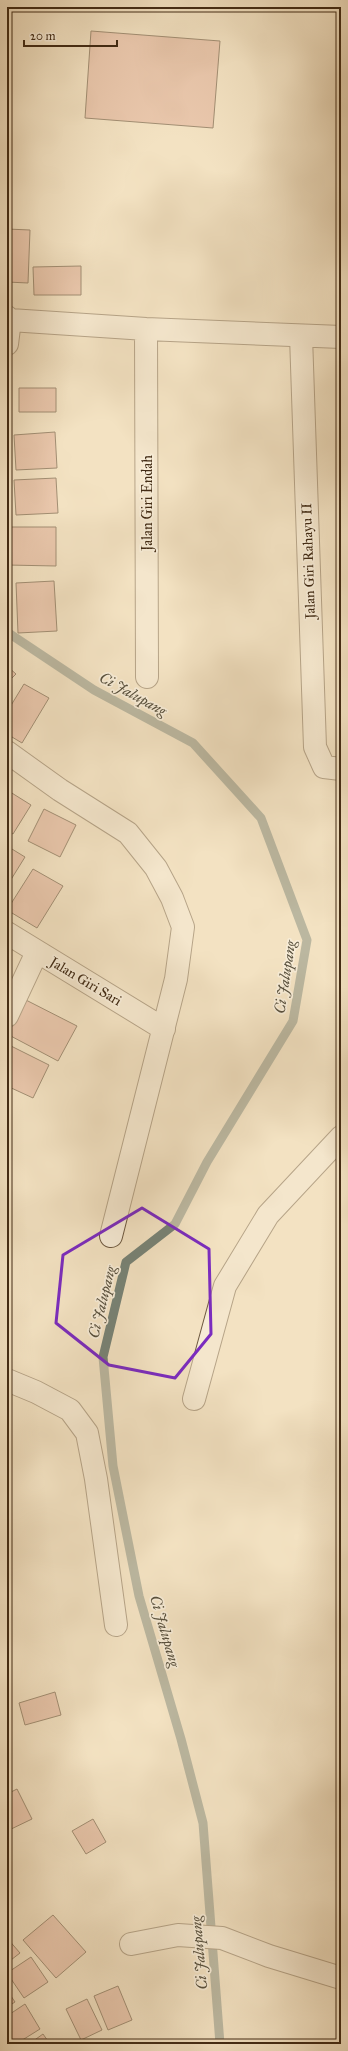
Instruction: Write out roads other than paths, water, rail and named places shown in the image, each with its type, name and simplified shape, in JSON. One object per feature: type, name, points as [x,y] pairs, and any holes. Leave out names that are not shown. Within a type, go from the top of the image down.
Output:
[{"type":"street","points":[[7,344],[9,318],[146,330],[341,337]]},
{"type":"street","name":"Jalan Giri Endah","points":[[146,330],[147,677]]},
{"type":"street","name":"Jalan Giri Rahayu II","points":[[301,336],[315,746],[324,766],[341,769]]},
{"type":"street","points":[[7,752],[60,790],[128,833],[156,868],[172,898],[183,927],[176,979],[111,1236]]},
{"type":"street","name":"Jalan Giri Sari","points":[[7,933],[164,1029]]},
{"type":"street","points":[[7,1016],[37,952]]},
{"type":"street","points":[[194,1399],[225,1286],[268,1215],[341,1137]]},
{"type":"street","points":[[7,1380],[36,1392],[70,1410],[87,1433],[96,1479],[116,1624]]},
{"type":"street","points":[[131,1944],[178,1935],[222,1938],[269,1956],[341,1978]]},
{"type":"waterway","name":"Ci Jalupang","points":[[7,632],[94,690],[193,743],[261,818],[307,940],[293,1021],[207,1162],[175,1224],[126,1262],[103,1357],[113,1466],[139,1596],[181,1739],[203,1823],[220,2044]]}]
